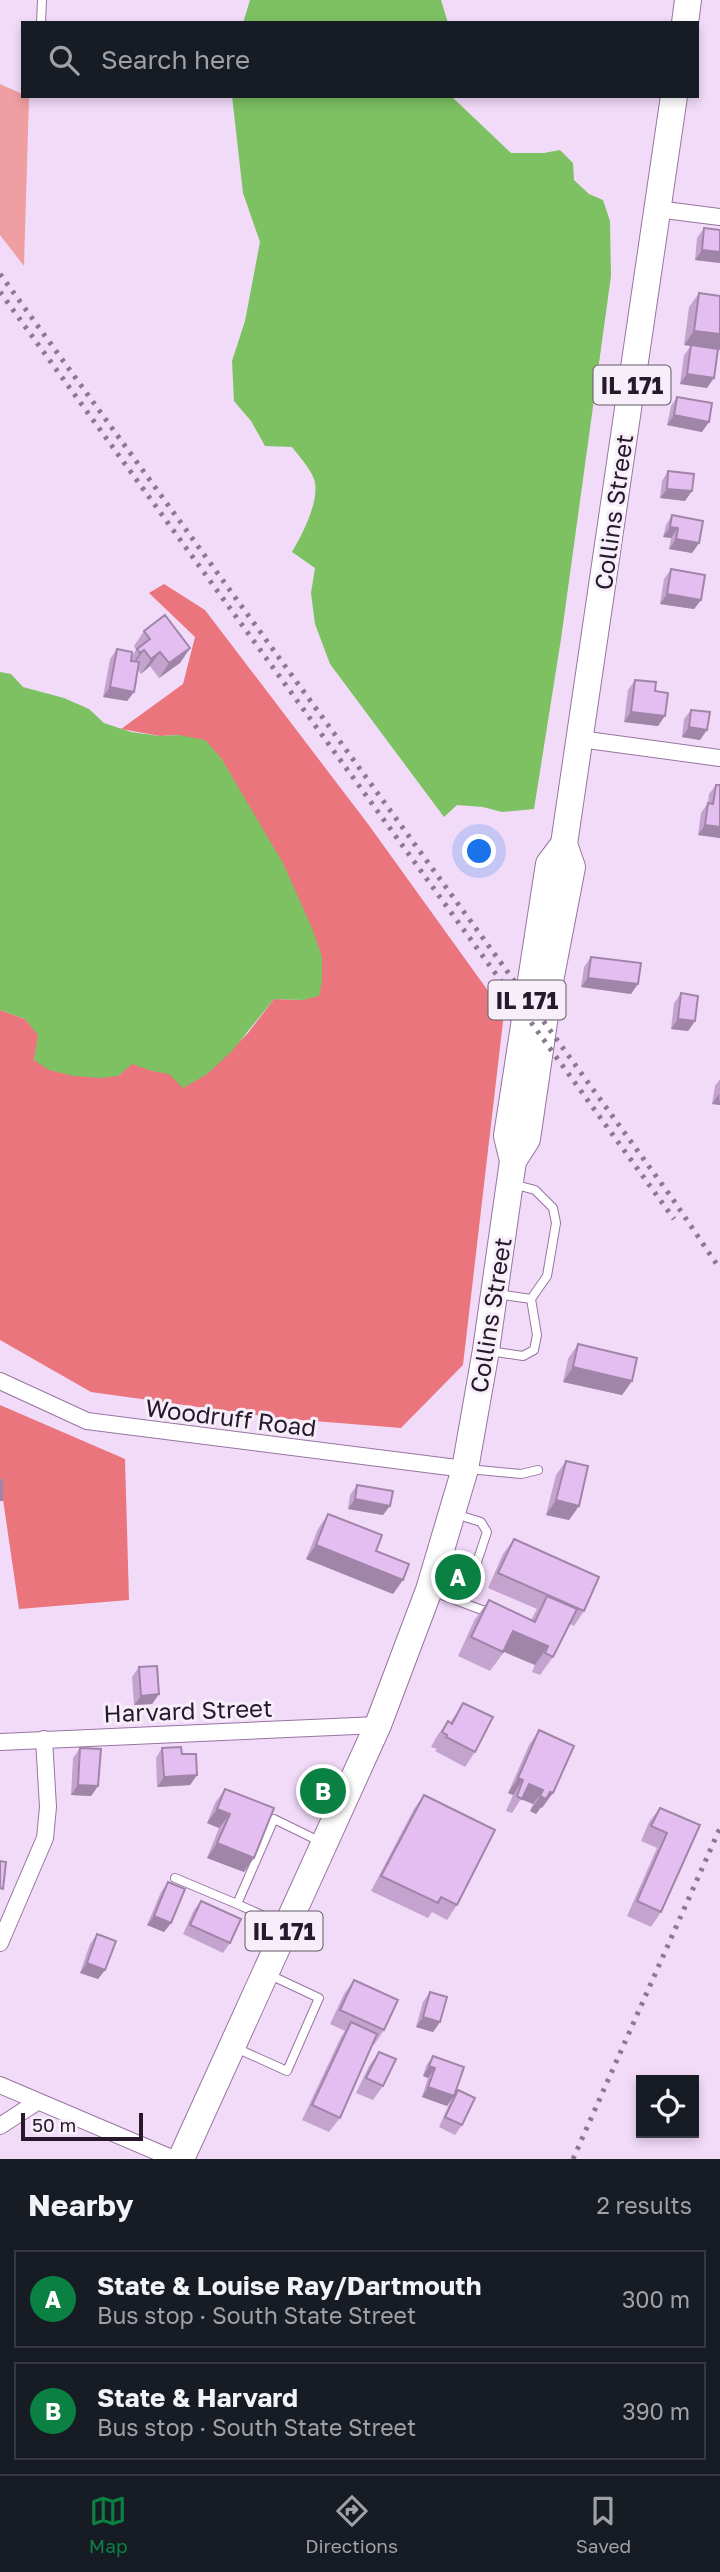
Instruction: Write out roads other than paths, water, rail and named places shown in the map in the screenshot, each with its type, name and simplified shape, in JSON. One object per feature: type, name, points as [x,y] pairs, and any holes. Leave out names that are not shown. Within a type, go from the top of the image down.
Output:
[{"type":"main road","points":[[685,21],[688,0]]},
{"type":"main road","name":"Collins Street","points":[[465,1469],[495,1294],[512,1172],[527,1139],[550,981],[572,867],[564,844],[674,98]]},
{"type":"main road","name":"IL 171","points":[[181,2159],[395,1685],[429,1590],[465,1469]]},
{"type":"street","points":[[657,209],[720,217]]},
{"type":"street","points":[[580,738],[720,758]]},
{"type":"street","name":"Woodruff Road","points":[[0,1381],[87,1420],[465,1469]]},
{"type":"street","name":"Harvard Street","points":[[0,1742],[378,1725]]},
{"type":"street","points":[[0,1943],[45,1838],[48,1807],[44,1739]]},
{"type":"street","points":[[0,2085],[174,2159]]},
{"type":"street","points":[[0,2126],[37,2102]]},
{"type":"lane","points":[[41,21],[42,0]]},
{"type":"lane","points":[[486,1350],[523,1356],[534,1350],[537,1335],[531,1299],[547,1276],[556,1223],[553,1208],[512,1172]]},
{"type":"lane","points":[[495,1294],[531,1299]]},
{"type":"lane","points":[[465,1469],[521,1474],[538,1470]]},
{"type":"lane","points":[[452,1513],[481,1522],[487,1532],[477,1562]]},
{"type":"lane","points":[[429,1590],[504,1618]]},
{"type":"lane","points":[[237,1904],[274,1819],[323,1843]]},
{"type":"lane","points":[[176,1878],[286,1926]]},
{"type":"lane","points":[[231,2046],[287,2071],[319,1998],[264,1972]]},
{"type":"railway","points":[[0,274],[672,1198],[720,1269]]},
{"type":"railway","points":[[0,292],[674,1219]]},
{"type":"railway","points":[[573,2159],[720,1828]]},
{"type":"place","name":"State & Louise Ray/Dartmouth","points":[[458,1577]]},
{"type":"place","name":"State & Harvard","points":[[323,1791]]}]
